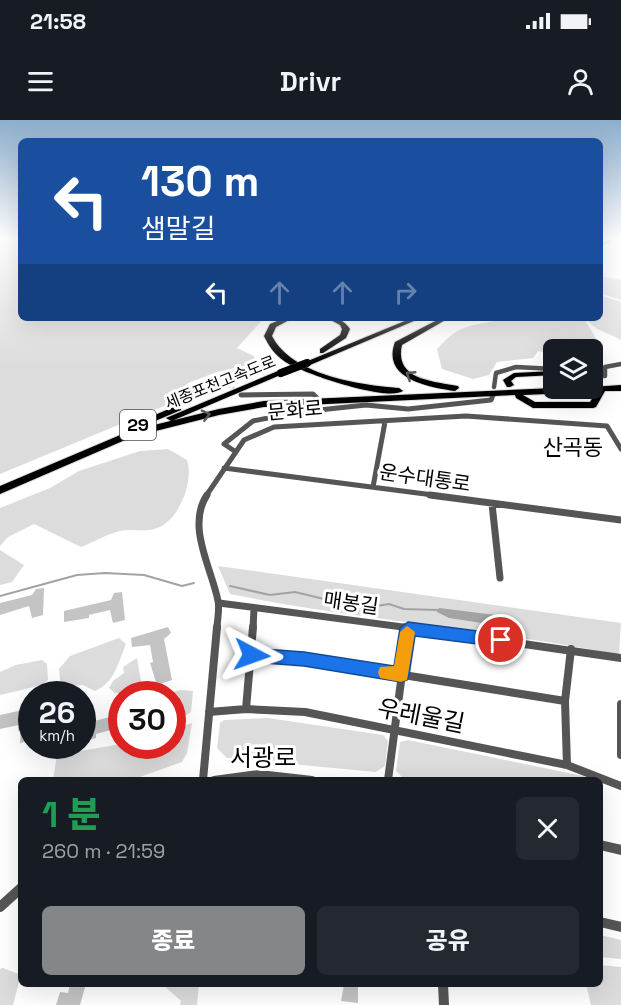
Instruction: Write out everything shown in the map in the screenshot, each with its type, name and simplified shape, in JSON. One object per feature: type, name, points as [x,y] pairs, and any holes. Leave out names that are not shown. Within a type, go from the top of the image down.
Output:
[{"type":"highway","points":[[277,321],[267,327],[264,342],[279,358],[304,371],[336,383],[374,391],[446,395]]},
{"type":"highway","points":[[284,321],[273,327],[268,336],[269,341],[287,359],[320,374],[390,391],[491,391],[543,388]]},
{"type":"highway","points":[[322,351],[343,336],[346,329],[344,324],[337,321]]},
{"type":"highway","name":"세종포천고속도로","points":[[304,361],[322,351],[398,321]]},
{"type":"highway","name":"세종포천고속도로","points":[[0,484],[157,417],[410,321]]},
{"type":"highway","points":[[440,321],[398,344],[395,359],[401,369],[419,381],[432,385],[491,391]]},
{"type":"highway","name":"세종포천고속도로","points":[[0,490],[279,371]]},
{"type":"highway","points":[[510,385],[507,380],[514,375],[543,372]]},
{"type":"highway","points":[[603,383],[621,383]]},
{"type":"highway","points":[[603,385],[621,388]]},
{"type":"highway","points":[[129,435],[219,412],[264,404],[543,391]]},
{"type":"highway","points":[[519,396],[528,404],[544,406],[592,405],[595,399]]},
{"type":"street","points":[[603,377],[605,367],[621,364]]},
{"type":"street","points":[[227,384],[228,378],[258,368]]},
{"type":"street","points":[[236,452],[224,444],[253,421],[319,404],[408,409],[491,400],[496,374],[507,368],[543,370]]},
{"type":"street","points":[[241,395],[313,394],[319,404]]},
{"type":"street","name":"문화로","points":[[203,777],[219,603],[201,542],[200,516],[203,501],[244,440],[274,427],[466,416],[607,426],[621,449]]},
{"type":"street","points":[[373,487],[385,422]]},
{"type":"street","name":"운수대통로","points":[[224,468],[621,520]]},
{"type":"street","points":[[492,504],[500,578]]},
{"type":"street","name":"매봉길","points":[[219,603],[571,649],[621,658]]},
{"type":"street","points":[[246,709],[254,608]]},
{"type":"street","points":[[387,777],[408,628]]},
{"type":"street","points":[[567,765],[565,701],[571,649]]},
{"type":"street","points":[[252,655],[304,659],[565,701]]},
{"type":"street","points":[[621,704],[621,755]]},
{"type":"street","name":"우레울길","points":[[209,712],[246,709],[305,712],[567,765],[598,777]]},
{"type":"street","name":"서광로","points":[[237,777],[260,774],[286,777]]},
{"type":"street","name":"우레울길","points":[[603,779],[621,786]]},
{"type":"street","points":[[603,846],[621,850]]},
{"type":"street","points":[[0,907],[18,891]]},
{"type":"street","points":[[603,923],[621,927]]},
{"type":"street","points":[[443,987],[444,1005]]},
{"type":"shaded area","points":[[0,281],[18,281],[18,321],[261,321],[237,348],[254,356],[257,363],[217,372],[188,383],[169,404],[0,474]]},
{"type":"shaded area","points":[[603,281],[621,281],[621,300],[603,294]]},
{"type":"shaded area","points":[[603,296],[621,302],[621,340],[597,329],[589,322],[603,321]]},
{"type":"shaded area","points":[[494,321],[586,321],[596,339],[543,339],[543,352],[538,351],[533,358],[497,362],[489,375],[473,379],[442,369],[437,349],[444,341],[462,329]]},
{"type":"shaded area","points":[[168,449],[187,460],[189,468],[187,488],[183,498],[165,524],[152,529],[115,532],[81,547],[34,524],[8,537],[0,546],[0,508],[50,488],[79,471],[140,451]]},
{"type":"shaded area","points":[[0,550],[24,565],[12,582],[0,585]]},
{"type":"shaded area","points":[[218,566],[621,623],[619,655],[230,594]]},
{"type":"shaded area","points":[[439,608],[496,615],[502,619],[495,625],[449,618],[437,612]]},
{"type":"shaded area","points":[[119,638],[126,644],[115,671],[107,683],[96,690],[96,681],[60,681],[59,669],[70,656]]},
{"type":"shaded area","points":[[137,658],[141,681],[113,681],[124,673],[123,667]]},
{"type":"shaded area","points":[[42,660],[47,664],[48,680],[18,681],[18,691],[0,695],[0,672],[16,665]]},
{"type":"shaded area","points":[[186,690],[193,691],[191,712],[186,716]]},
{"type":"shaded area","points":[[268,718],[383,735],[388,741],[385,766],[376,772],[227,758],[217,748],[220,723],[224,720]]},
{"type":"shaded area","points":[[192,723],[186,755],[186,725]]},
{"type":"shaded area","points":[[408,740],[585,777],[402,777],[396,771],[400,742]]},
{"type":"shaded area","points":[[108,746],[108,759],[184,759],[182,762],[140,777],[53,777],[56,759],[96,759],[96,748]]},
{"type":"shaded area","points":[[603,936],[621,940],[621,959],[603,957]]},
{"type":"shaded area","points":[[603,965],[621,967],[621,1005],[591,1005],[587,987],[603,987]]},
{"type":"shaded area","points":[[0,969],[18,974],[18,986],[13,1005],[0,1005]]},
{"type":"shaded area","points":[[165,987],[199,987],[197,1005],[180,1005],[181,1001]]},
{"type":"building","points":[[44,588],[43,615],[32,618],[29,606],[0,615],[0,603],[32,595],[36,589]]},
{"type":"building","points":[[122,592],[125,620],[113,623],[110,610],[89,615],[89,618],[64,622],[64,611],[111,600],[114,593]]},
{"type":"building","points":[[168,627],[171,633],[164,639],[172,680],[156,681],[150,663],[153,662],[150,645],[132,647],[131,638]]},
{"type":"building","points":[[18,711],[18,725],[0,729],[0,715]]},
{"type":"building","points":[[108,718],[108,731],[96,734],[96,720]]},
{"type":"building","points":[[69,987],[85,987],[80,1005],[56,1005],[60,992],[68,993]]},
{"type":"building","points":[[343,987],[358,987],[358,1003],[341,1001]]},
{"type":"waterway","points":[[0,596],[77,575],[105,573],[144,575],[182,586],[194,583]]},
{"type":"waterway","points":[[230,586],[270,595],[295,592],[324,599],[348,599],[364,608],[389,604],[404,609],[438,610]]},
{"type":"tunnel","points":[[227,384],[236,391]]},
{"type":"tunnel","points":[[234,390],[241,395]]},
{"type":"slow traffic","points":[[386,672],[401,675],[407,632]]},
{"type":"district","name":"산곡동","points":[[573,447]]},
{"type":"route","points":[[252,655],[304,659],[401,675],[408,628],[501,640]]}]
